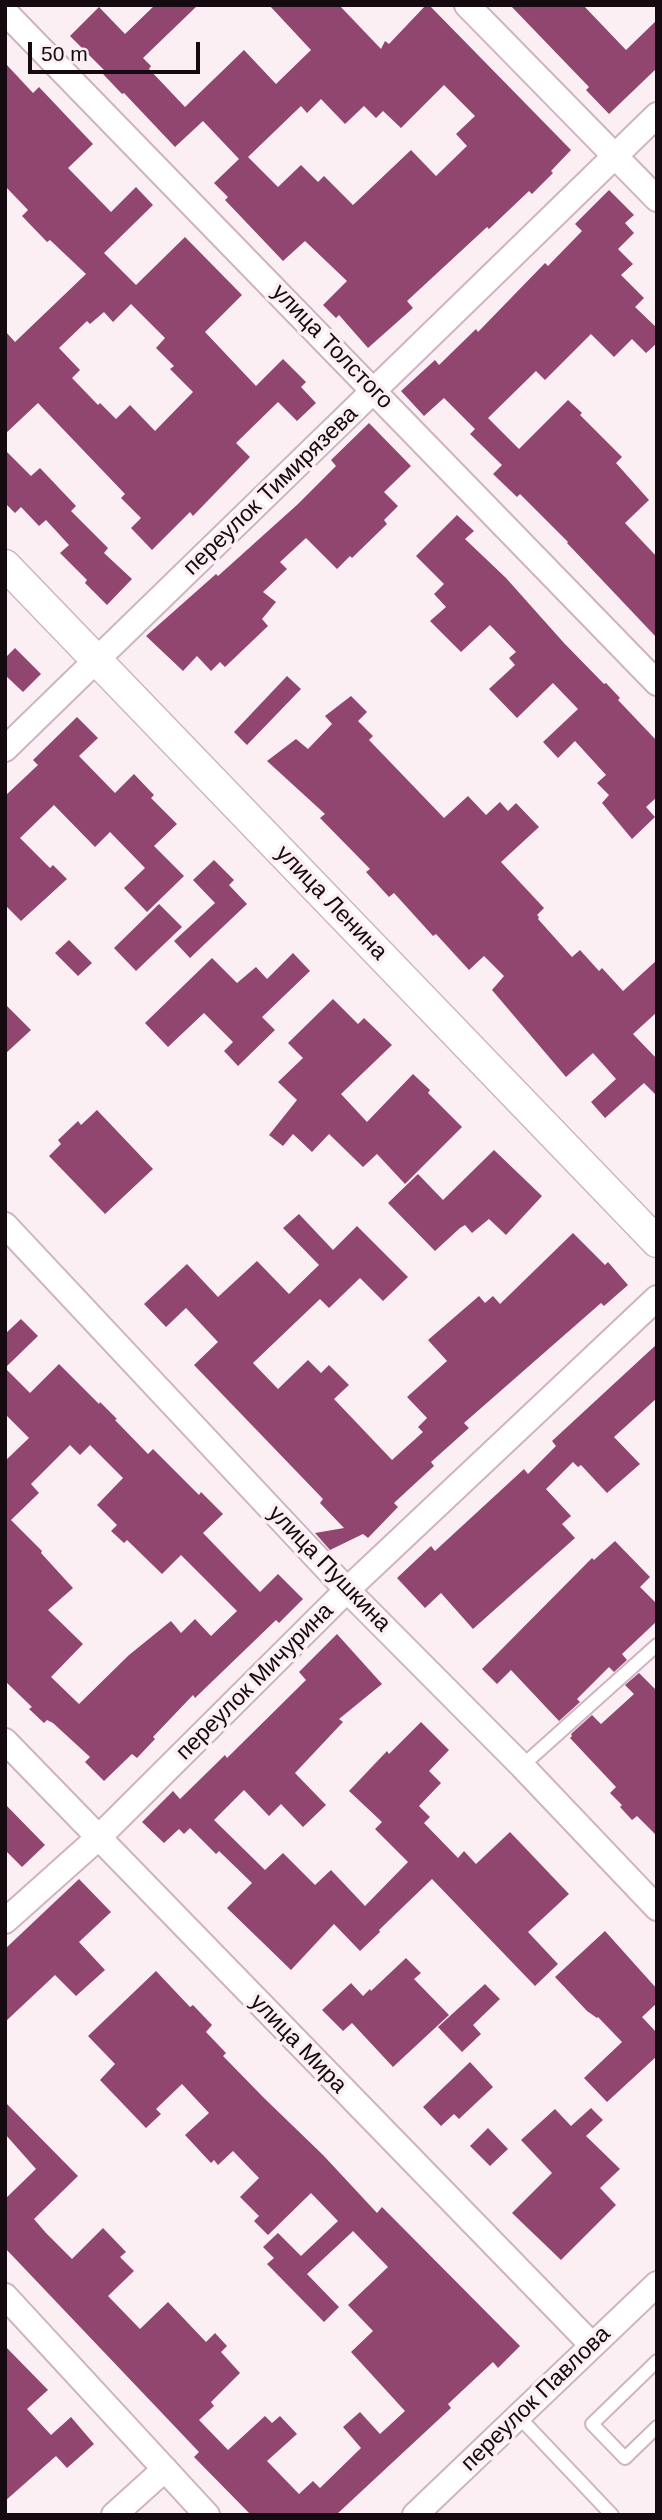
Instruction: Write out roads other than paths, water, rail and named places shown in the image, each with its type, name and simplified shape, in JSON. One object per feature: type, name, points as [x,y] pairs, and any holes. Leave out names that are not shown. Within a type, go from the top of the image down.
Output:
[{"type":"street","points":[[467,5],[657,199]]},
{"type":"street","name":"улица Толстого","points":[[5,12],[657,683]]},
{"type":"street","name":"переулок Тимирязева","points":[[5,749],[657,115]]},
{"type":"street","name":"улица Ленина","points":[[5,565],[657,1242]]},
{"type":"street","name":"улица Пушкина","points":[[5,1225],[347,1590],[522,1766],[657,1908]]},
{"type":"street","name":"переулок Мичурина","points":[[5,1922],[98,1838],[347,1590],[657,1298]]},
{"type":"street","name":"улица Мира","points":[[5,1741],[592,2345]]},
{"type":"street","name":"переулок Павлова","points":[[415,2515],[657,2284]]},
{"type":"street","points":[[5,2296],[207,2515]]},
{"type":"street","points":[[114,2515],[164,2469]]},
{"type":"lane","points":[[522,1766],[657,1645]]},
{"type":"lane","points":[[657,2361],[592,2424],[625,2458],[657,2427]]},
{"type":"lane","points":[[518,2416],[612,2515]]}]
